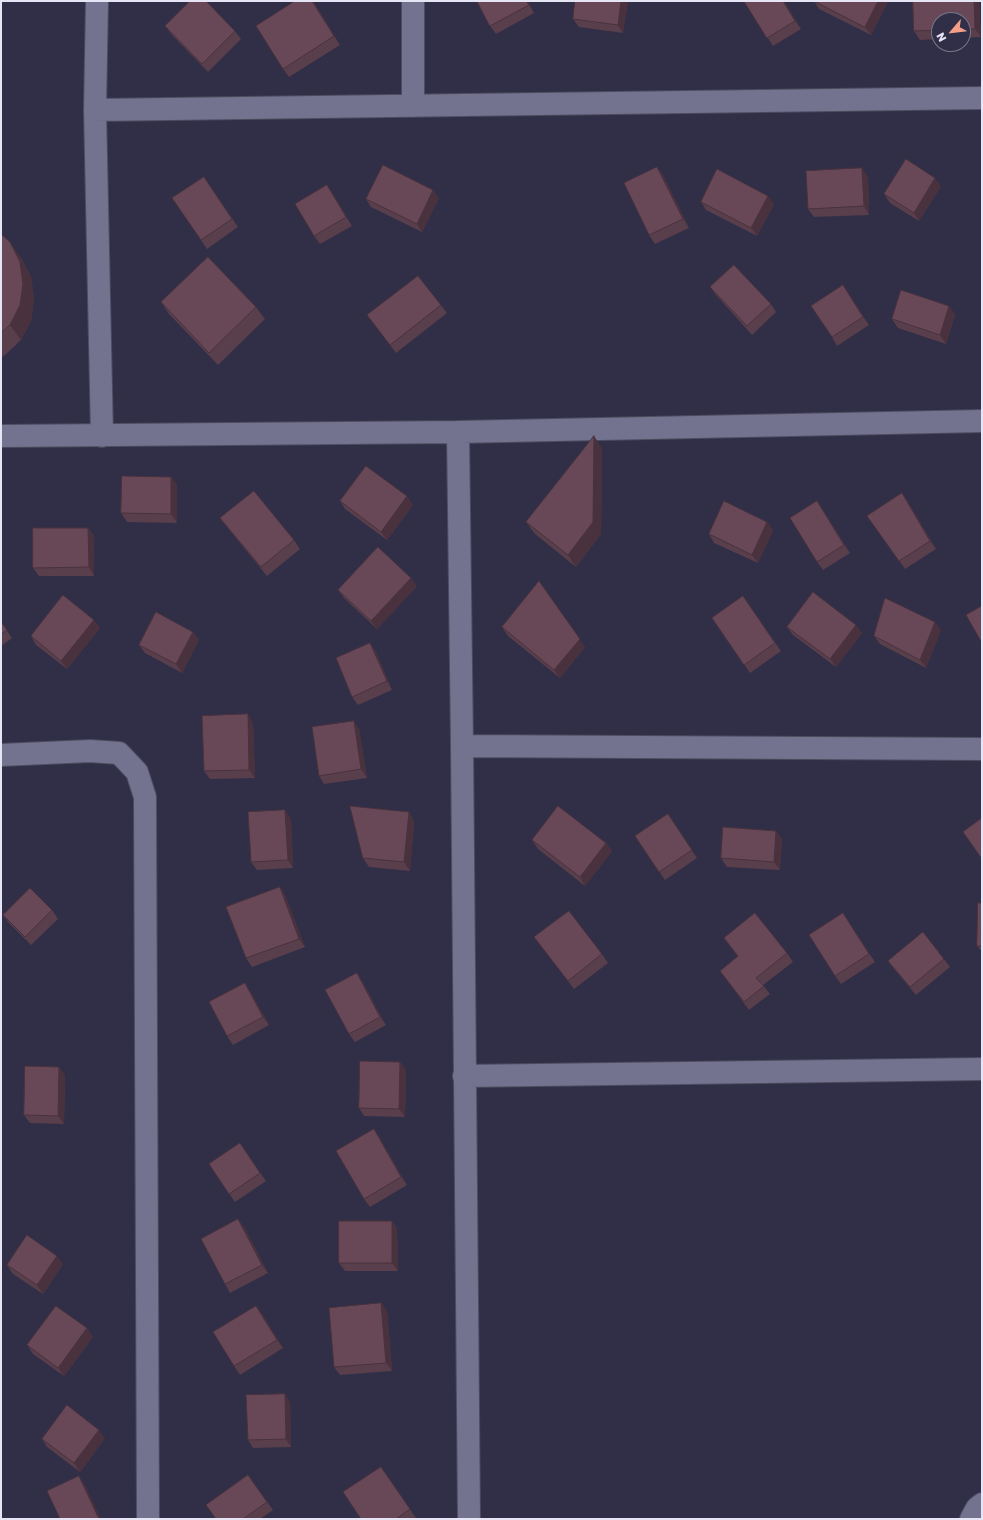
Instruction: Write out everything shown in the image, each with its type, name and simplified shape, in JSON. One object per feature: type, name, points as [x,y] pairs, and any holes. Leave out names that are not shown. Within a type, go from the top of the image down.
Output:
[{"type":"street","points":[[97,1],[95,110],[102,436]]},
{"type":"street","points":[[413,1],[413,106]]},
{"type":"street","points":[[95,110],[982,98]]},
{"type":"street","points":[[1,436],[458,432],[982,421]]},
{"type":"street","points":[[458,432],[469,1519]]},
{"type":"street","points":[[462,746],[982,749]]},
{"type":"street","points":[[1,755],[90,751],[119,753],[137,772],[145,797],[148,1519]]},
{"type":"street","points":[[464,1076],[982,1069]]},
{"type":"street","points":[[971,1519],[977,1508],[982,1504]]},
{"type":"building","points":[[190,1],[206,1],[235,31],[202,64],[165,26]]},
{"type":"building","points":[[295,1],[312,1],[334,36],[283,69],[256,26]]},
{"type":"building","points":[[477,1],[526,1],[529,5],[490,26]]},
{"type":"building","points":[[575,1],[621,1],[618,25],[573,19]]},
{"type":"building","points":[[744,1],[783,1],[795,21],[767,38]]},
{"type":"building","points":[[814,1],[878,1],[865,27]]},
{"type":"building","points":[[913,1],[974,1],[975,29],[971,29],[971,12],[931,12],[931,30],[914,31]]},
{"type":"building","points":[[906,159],[935,178],[914,213],[884,194]]},
{"type":"building","points":[[383,165],[433,190],[417,224],[366,199]]},
{"type":"building","points":[[657,167],[683,219],[649,235],[624,183]]},
{"type":"building","points":[[862,168],[864,206],[808,209],[806,171]]},
{"type":"building","points":[[717,169],[768,196],[751,228],[701,202]]},
{"type":"building","points":[[204,177],[232,219],[201,240],[172,198]]},
{"type":"building","points":[[327,185],[346,217],[314,236],[295,204]]},
{"type":"building","points":[[1,234],[10,242],[20,262],[23,284],[20,305],[10,325],[1,333]]},
{"type":"building","points":[[208,257],[256,307],[209,353],[161,302]]},
{"type":"building","points":[[734,265],[771,304],[747,326],[710,287]]},
{"type":"building","points":[[418,276],[441,305],[390,345],[367,315]]},
{"type":"building","points":[[843,285],[863,317],[832,337],[811,306]]},
{"type":"building","points":[[901,290],[949,306],[940,335],[892,319]]},
{"type":"building","points":[[594,436],[593,522],[568,555],[526,522]]},
{"type":"building","points":[[366,466],[407,496],[381,532],[340,501]]},
{"type":"building","points":[[122,476],[171,477],[171,514],[121,513]]},
{"type":"building","points":[[254,491],[294,540],[261,567],[220,518]]},
{"type":"building","points":[[902,493],[930,541],[899,561],[867,516]]},
{"type":"building","points":[[724,501],[767,522],[752,555],[709,534]]},
{"type":"building","points":[[817,501],[844,545],[817,562],[790,518]]},
{"type":"building","points":[[33,528],[88,528],[89,567],[33,568]]},
{"type":"building","points":[[378,547],[411,578],[371,621],[338,590]]},
{"type":"building","points":[[539,581],[580,639],[554,670],[502,627]]},
{"type":"building","points":[[813,592],[856,625],[830,659],[787,627]]},
{"type":"building","points":[[63,595],[94,620],[61,661],[31,636]]},
{"type":"building","points":[[743,596],[775,643],[744,665],[712,618]]},
{"type":"building","points":[[885,598],[935,622],[920,660],[874,636]]},
{"type":"building","points":[[982,606],[982,643],[966,615]]},
{"type":"building","points":[[156,612],[193,632],[176,664],[139,645]]},
{"type":"building","points":[[1,622],[7,630],[1,634]]},
{"type":"building","points":[[370,643],[387,681],[352,697],[336,658]]},
{"type":"building","points":[[248,714],[249,770],[204,771],[202,716]]},
{"type":"building","points":[[354,721],[361,769],[319,776],[312,727]]},
{"type":"building","points":[[350,806],[409,812],[404,862],[363,858]]},
{"type":"building","points":[[558,806],[606,843],[580,877],[532,840]]},
{"type":"building","points":[[285,810],[288,860],[251,862],[248,812]]},
{"type":"building","points":[[668,814],[692,850],[659,872],[635,836]]},
{"type":"building","points":[[982,818],[982,859],[963,832]]},
{"type":"building","points":[[723,827],[776,831],[774,862],[721,858]]},
{"type":"building","points":[[280,887],[299,939],[246,958],[226,907]]},
{"type":"building","points":[[30,888],[52,910],[25,937],[3,915]]},
{"type":"building","points":[[978,903],[982,903],[982,946],[977,946]]},
{"type":"building","points":[[569,911],[602,954],[568,981],[534,937]]},
{"type":"building","points":[[755,913],[787,953],[756,978],[764,986],[744,1002],[720,971],[738,956],[724,938]]},
{"type":"building","points":[[843,913],[869,954],[835,976],[809,935]]},
{"type":"building","points":[[923,932],[944,959],[910,987],[888,961]]},
{"type":"building","points":[[357,973],[380,1017],[349,1034],[325,990]]},
{"type":"building","points":[[245,983],[263,1017],[227,1036],[209,1002]]},
{"type":"building","points":[[360,1061],[400,1062],[399,1109],[359,1108]]},
{"type":"building","points":[[25,1066],[59,1067],[58,1116],[24,1115]]},
{"type":"building","points":[[374,1129],[401,1177],[364,1199],[336,1151]]},
{"type":"building","points":[[240,1143],[260,1173],[229,1194],[209,1164]]},
{"type":"building","points":[[238,1219],[262,1265],[225,1284],[201,1239]]},
{"type":"building","points":[[339,1221],[392,1221],[392,1263],[339,1263]]},
{"type":"building","points":[[27,1235],[57,1256],[37,1285],[7,1265]]},
{"type":"building","points":[[381,1303],[386,1363],[334,1367],[329,1308]]},
{"type":"building","points":[[56,1306],[87,1328],[58,1368],[27,1345]]},
{"type":"building","points":[[256,1306],[277,1340],[234,1366],[213,1332]]},
{"type":"building","points":[[285,1394],[286,1439],[248,1440],[246,1395]]},
{"type":"building","points":[[67,1405],[99,1430],[74,1463],[42,1439]]},
{"type":"building","points":[[381,1467],[410,1509],[396,1519],[361,1519],[343,1492]]},
{"type":"building","points":[[248,1475],[267,1502],[243,1519],[216,1519],[206,1505]]},
{"type":"building","points":[[79,1476],[99,1519],[60,1519],[47,1491]]}]
